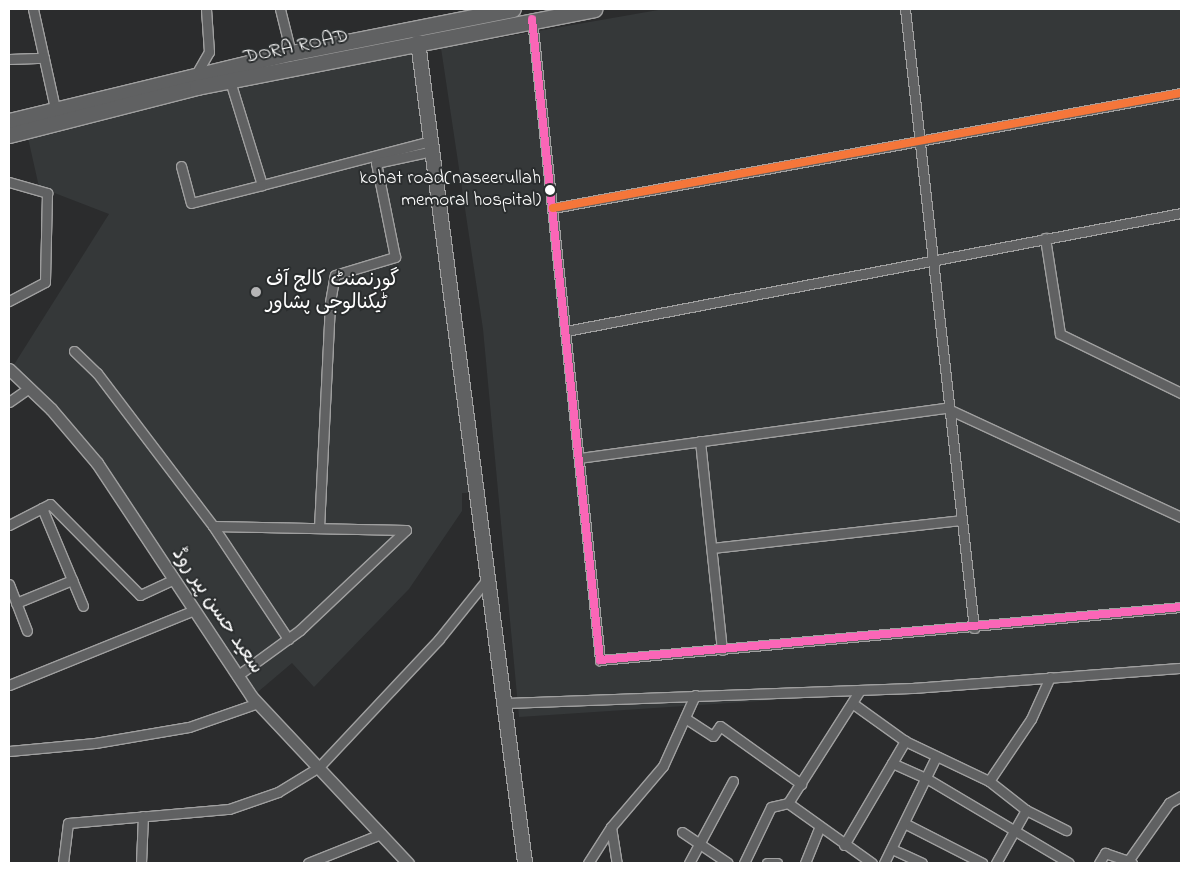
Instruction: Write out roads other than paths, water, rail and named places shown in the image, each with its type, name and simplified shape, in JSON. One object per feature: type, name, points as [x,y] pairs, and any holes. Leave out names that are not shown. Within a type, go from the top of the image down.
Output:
[{"type":"main road","points":[[196,81],[291,54],[513,9]]},
{"type":"main road","name":"DORA ROAD","points":[[9,135],[56,114],[196,81],[230,81],[296,69],[532,19],[594,9]]},
{"type":"main road","points":[[418,42],[525,863]]},
{"type":"main road","points":[[291,54],[296,69]]},
{"type":"main road","points":[[9,121],[56,114]]},
{"type":"street","points":[[33,9],[56,114]]},
{"type":"street","points":[[196,81],[209,52],[206,9]]},
{"type":"street","points":[[280,9],[291,54]]},
{"type":"street","points":[[905,9],[946,408],[974,628]]},
{"type":"street","points":[[532,19],[600,660],[1181,608]]},
{"type":"street","points":[[9,59],[44,58]]},
{"type":"street","points":[[230,81],[262,185]]},
{"type":"street","points":[[553,208],[1181,94]]},
{"type":"street","points":[[181,166],[192,203],[432,146]]},
{"type":"street","points":[[319,528],[330,302],[335,275],[395,257],[376,163],[432,146]]},
{"type":"street","points":[[9,182],[47,193],[45,282],[9,301]]},
{"type":"street","points":[[566,330],[930,264],[1045,238],[1181,213]]},
{"type":"street","points":[[1045,238],[1060,334],[1181,393]]},
{"type":"street","points":[[74,351],[97,374],[213,526],[288,639]]},
{"type":"street","name":"سعید حسن پیر روڈ","points":[[9,369],[29,388],[97,463],[192,611],[258,703],[408,863]]},
{"type":"street","points":[[9,402],[29,388]]},
{"type":"street","points":[[579,458],[946,408],[1181,517]]},
{"type":"street","points":[[700,441],[722,650]]},
{"type":"street","points":[[9,525],[50,504],[140,595],[172,580]]},
{"type":"street","points":[[42,508],[83,606]]},
{"type":"street","points":[[712,548],[960,520]]},
{"type":"street","points":[[213,526],[406,530],[288,639],[237,676]]},
{"type":"street","points":[[63,863],[68,823],[229,809],[278,792],[319,767],[439,638],[488,578]]},
{"type":"street","points":[[12,598],[72,580]]},
{"type":"street","points":[[9,584],[12,598],[27,631]]},
{"type":"street","points":[[9,685],[192,611]]},
{"type":"street","points":[[504,703],[860,690],[1181,668]]},
{"type":"street","points":[[989,781],[1031,719],[1050,677]]},
{"type":"street","points":[[744,863],[771,807],[788,803],[860,690]]},
{"type":"street","points":[[588,863],[611,827],[663,766],[695,696]]},
{"type":"street","points":[[9,751],[95,743],[190,727],[258,703]]},
{"type":"street","points":[[852,703],[905,741],[989,781],[1026,810],[1066,830]]},
{"type":"street","points":[[685,718],[713,736],[720,726],[801,784]]},
{"type":"street","points":[[844,845],[905,741]]},
{"type":"street","points":[[884,863],[936,757]]},
{"type":"street","points":[[892,763],[926,778],[1014,834],[1070,863]]},
{"type":"street","points":[[689,863],[733,781]]},
{"type":"street","points":[[1099,863],[1105,853],[1130,862],[1169,803],[1180,797]]},
{"type":"street","points":[[788,803],[819,828],[872,863]]},
{"type":"street","points":[[996,863],[1026,810]]},
{"type":"street","points":[[141,863],[143,816]]},
{"type":"street","points":[[904,823],[982,863]]},
{"type":"street","points":[[611,827],[617,863]]},
{"type":"street","points":[[805,863],[819,828]]},
{"type":"street","points":[[682,832],[728,863]]},
{"type":"street","points":[[308,863],[381,834]]},
{"type":"street","points":[[892,848],[922,863]]},
{"type":"street","points":[[767,863],[777,863]]},
{"type":"place","name":"kohat road(naseerullah memoral hospital)","points":[[550,190]]},
{"type":"place","name":"گورنمنٹ کالج آف ٹیکنالوجی پشاور","points":[[256,292]]}]
